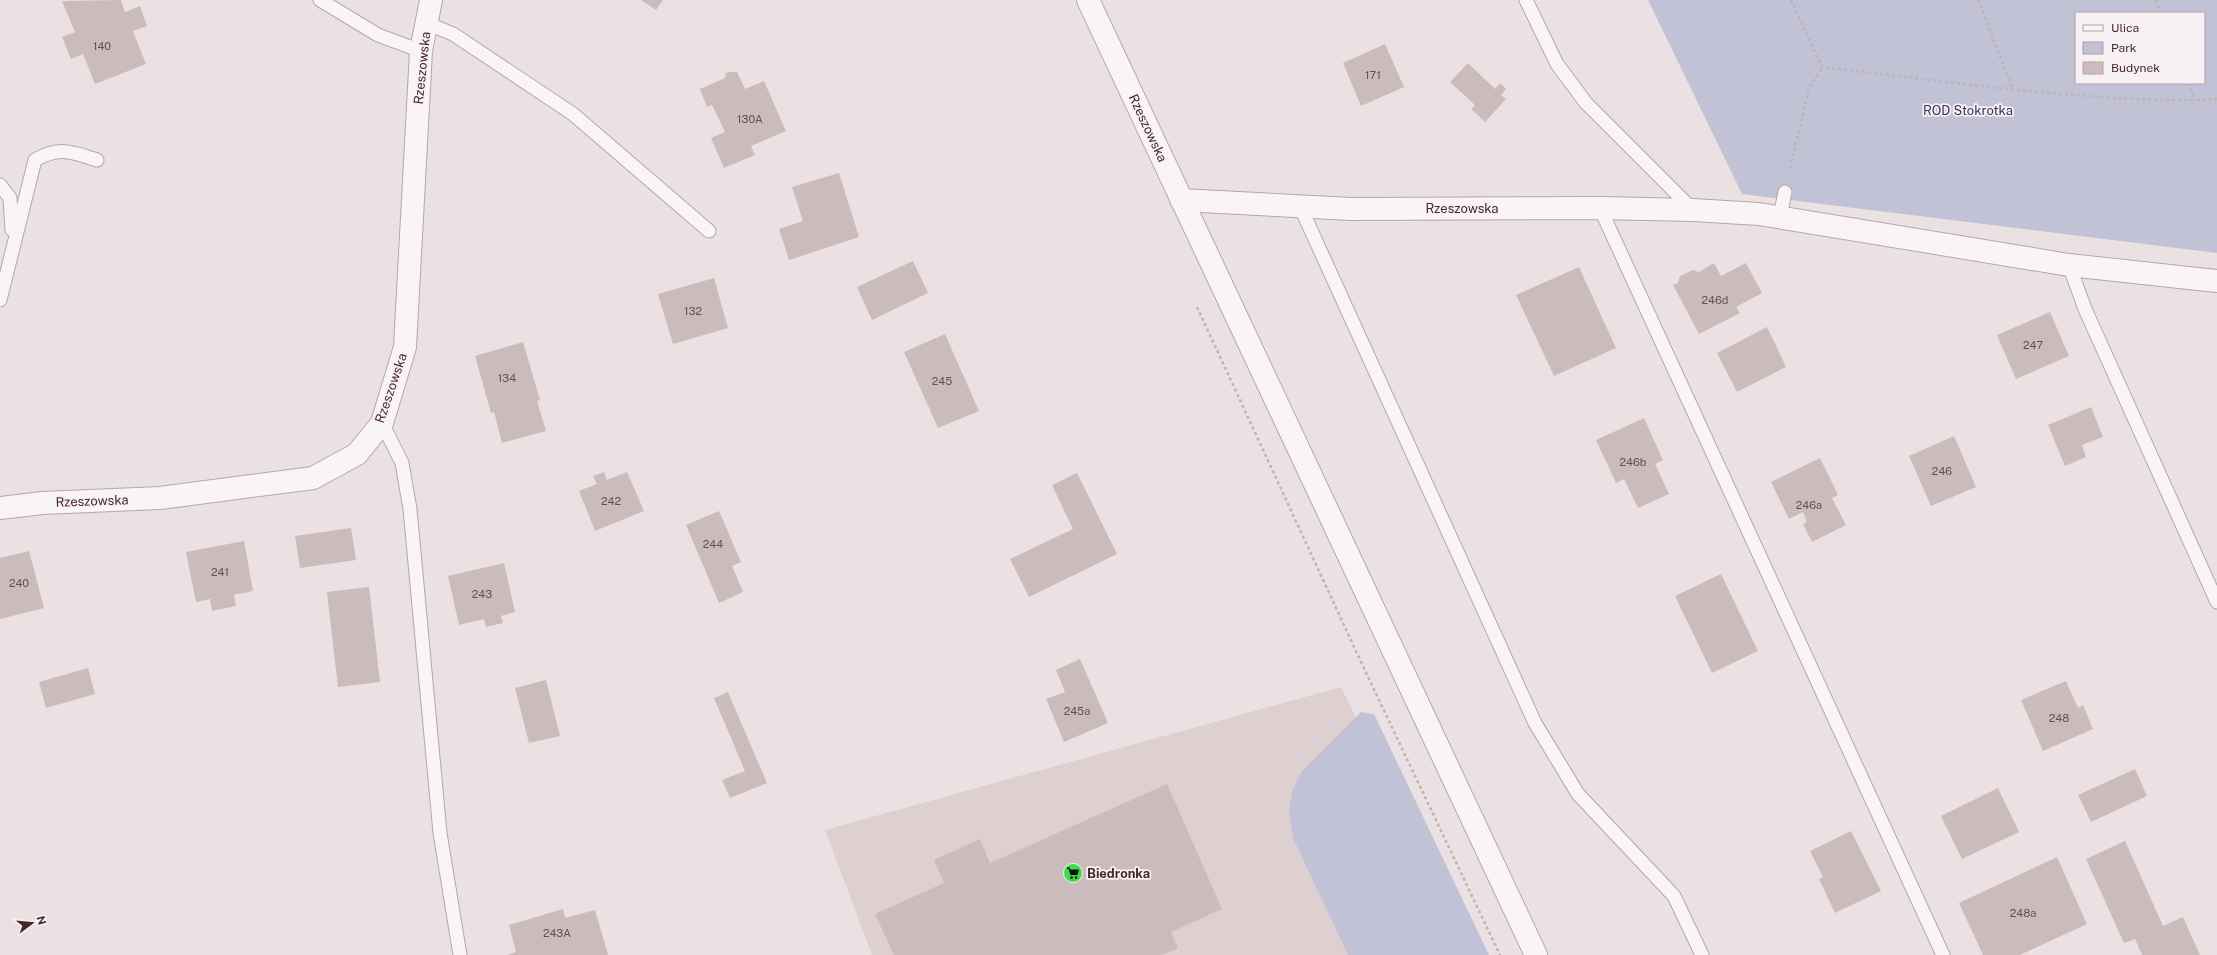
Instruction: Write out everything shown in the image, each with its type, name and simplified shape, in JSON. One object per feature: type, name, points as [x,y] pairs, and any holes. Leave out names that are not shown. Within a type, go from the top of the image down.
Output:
[{"type":"street","name":"Rzeszowska","points":[[0,508],[42,503],[160,498],[314,478],[357,454],[382,423],[405,347],[421,51],[431,0]]},
{"type":"street","name":"Rzeszowska","points":[[1088,0],[1181,200],[1351,209],[1600,208],[1693,210],[1780,217],[2069,265],[2217,281]]},
{"type":"street","points":[[1181,200],[1536,955]]},
{"type":"lane","points":[[320,0],[378,35],[421,51]]},
{"type":"lane","points":[[1526,0],[1556,64],[1586,103],[1693,210]]},
{"type":"lane","points":[[426,23],[453,34],[572,114],[709,231]]},
{"type":"lane","points":[[0,299],[35,160],[45,154],[63,150],[97,160]]},
{"type":"lane","points":[[0,185],[10,198],[12,224],[8,264]]},
{"type":"lane","points":[[1780,217],[1784,192]]},
{"type":"lane","points":[[1300,206],[1535,723],[1578,794],[1674,896],[1702,955]]},
{"type":"lane","points":[[1600,208],[1943,955]]},
{"type":"lane","points":[[2069,265],[2085,309],[2217,602]]},
{"type":"lane","points":[[382,423],[402,463],[410,509],[440,833],[460,955]]},
{"type":"path","points":[[1791,0],[1822,67]]},
{"type":"path","points":[[1978,0],[2013,90]]},
{"type":"path","points":[[2156,0],[2161,12]]},
{"type":"path","points":[[1822,67],[2013,90],[2114,99],[2217,99]]},
{"type":"path","points":[[1784,192],[1809,89],[1822,67]]},
{"type":"path","points":[[2188,84],[2195,100]]},
{"type":"path","points":[[1195,302],[1358,655],[1500,955]]},
{"type":"shaded area","points":[[1341,687],[1470,955],[872,955],[825,830]]},
{"type":"green space","name":"ROD Stokrotka","points":[[1648,0],[2217,0],[2217,253],[1742,194]]},
{"type":"green space","points":[[1361,712],[1374,714],[1489,955],[1348,955],[1293,838],[1289,809],[1292,792],[1301,772]]},
{"type":"building","points":[[121,0],[125,12],[140,6],[147,26],[133,31],[146,64],[95,84],[83,54],[71,59],[62,37],[75,32],[62,1]]},
{"type":"building","points":[[641,0],[663,0],[656,10]]},
{"type":"building","points":[[1385,44],[1404,87],[1361,106],[1343,63]]},
{"type":"building","points":[[1468,63],[1495,89],[1500,83],[1506,89],[1501,95],[1506,99],[1485,122],[1471,109],[1475,105],[1450,82]]},
{"type":"building","points":[[737,72],[745,89],[764,81],[786,131],[751,146],[755,155],[724,168],[711,138],[725,132],[712,105],[707,107],[700,89],[725,78],[726,73]]},
{"type":"building","points":[[839,173],[859,237],[789,260],[779,229],[803,221],[792,187]]},
{"type":"building","points":[[913,261],[928,293],[872,320],[857,287]]},
{"type":"building","points":[[1714,263],[1721,276],[1746,263],[1762,293],[1736,307],[1740,313],[1699,334],[1673,285],[1678,283],[1680,276],[1693,270],[1699,272]]},
{"type":"building","points":[[1579,267],[1616,348],[1554,376],[1516,295]]},
{"type":"building","points":[[714,278],[728,328],[673,344],[658,294]]},
{"type":"building","points":[[2050,312],[2069,356],[2016,379],[1997,335]]},
{"type":"building","points":[[1767,327],[1786,367],[1737,392],[1717,353]]},
{"type":"building","points":[[945,334],[979,411],[938,428],[904,352]]},
{"type":"building","points":[[523,342],[540,400],[537,401],[546,431],[502,443],[494,412],[491,413],[475,356]]},
{"type":"building","points":[[2091,407],[2103,437],[2082,445],[2086,457],[2065,466],[2048,425]]},
{"type":"building","points":[[1644,418],[1663,460],[1655,464],[1669,494],[1638,508],[1624,479],[1616,483],[1596,440]]},
{"type":"building","points":[[1954,436],[1976,487],[1931,506],[1909,456]]},
{"type":"building","points":[[1820,458],[1838,495],[1832,498],[1846,525],[1812,542],[1803,524],[1807,522],[1803,512],[1789,519],[1771,482]]},
{"type":"building","points":[[604,472],[607,480],[627,472],[644,511],[595,531],[579,491],[597,484],[593,476]]},
{"type":"building","points":[[1077,473],[1117,554],[1029,597],[1010,559],[1073,529],[1052,485]]},
{"type":"building","points":[[719,511],[741,562],[732,566],[743,592],[719,603],[686,525]]},
{"type":"building","points":[[351,528],[356,560],[300,568],[295,536]]},
{"type":"building","points":[[244,541],[253,591],[234,595],[236,606],[212,611],[210,599],[196,602],[186,552]]},
{"type":"building","points":[[29,551],[44,608],[0,619],[0,558]]},
{"type":"building","points":[[504,563],[515,612],[501,616],[503,623],[486,627],[484,619],[459,625],[448,576]]},
{"type":"building","points":[[1721,574],[1758,651],[1712,673],[1675,596]]},
{"type":"building","points":[[369,587],[380,682],[338,687],[327,592]]},
{"type":"building","points":[[1080,659],[1108,723],[1064,742],[1046,699],[1065,692],[1056,670]]},
{"type":"building","points":[[88,668],[95,694],[46,708],[39,682]]},
{"type":"building","points":[[546,680],[560,736],[529,743],[515,688]]},
{"type":"building","points":[[2066,681],[2078,708],[2083,705],[2093,729],[2043,751],[2021,700]]},
{"type":"building","points":[[728,692],[767,783],[730,798],[722,780],[745,771],[714,698]]},
{"type":"building","points":[[2135,769],[2147,796],[2091,822],[2078,795]]},
{"type":"building","name":"Biedronka","points":[[1167,784],[1222,909],[1171,932],[1178,948],[1162,955],[894,955],[875,914],[944,883],[934,860],[980,839],[990,863]]},
{"type":"building","points":[[1998,788],[2019,832],[1962,859],[1941,816]]},
{"type":"building","points":[[1851,831],[1881,891],[1835,913],[1819,879],[1823,877],[1810,851]]},
{"type":"building","points":[[2125,841],[2163,926],[2183,917],[2200,955],[2142,955],[2135,939],[2124,943],[2086,859]]},
{"type":"building","points":[[2057,857],[2087,924],[2020,955],[1983,955],[1959,903]]},
{"type":"building","points":[[563,909],[565,918],[595,910],[608,955],[508,955],[516,952],[509,925]]},
{"type":"place","name":"Biedronka","points":[[1073,873]]}]
